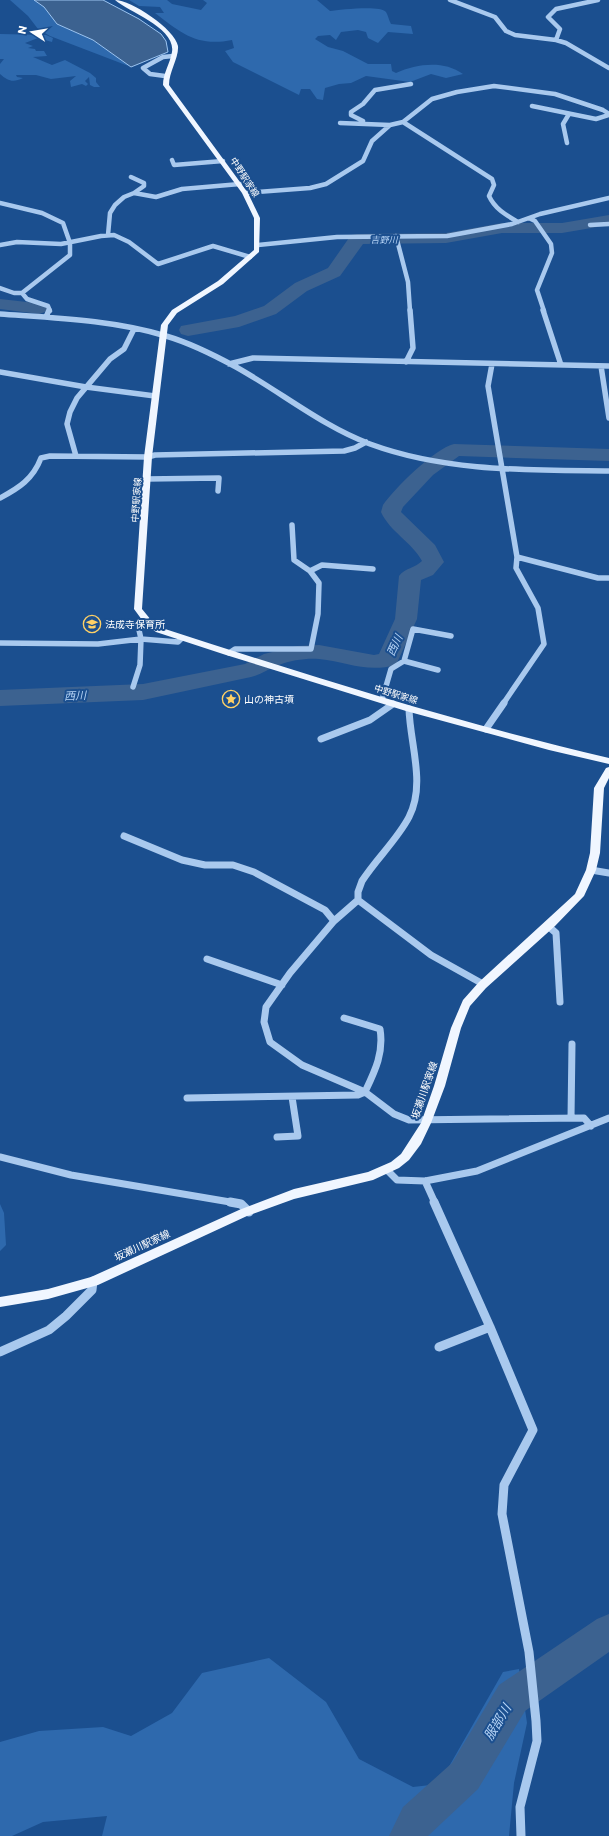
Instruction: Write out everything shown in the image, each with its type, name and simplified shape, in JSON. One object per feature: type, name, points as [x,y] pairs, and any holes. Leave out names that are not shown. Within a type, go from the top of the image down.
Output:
[{"type":"main road","points":[[118,0],[165,31],[174,42],[175,51],[165,76]]},
{"type":"main road","name":"中野駅家線","points":[[165,76],[166,85],[240,184],[245,193],[257,218],[258,244],[257,251],[207,292],[175,309],[165,323],[161,334],[162,346],[148,456],[138,608],[144,617],[159,630],[182,638],[409,709],[609,761]]},
{"type":"main road","name":"坂瀬川駅家線","points":[[0,1302],[38,1297],[93,1281],[249,1212],[295,1194],[387,1170],[403,1159],[414,1146],[429,1118],[464,1008],[484,984],[579,896],[591,870],[595,854],[599,788],[609,770]]},
{"type":"street","points":[[450,0],[495,17],[506,31],[515,35],[556,40],[566,43],[609,68]]},
{"type":"street","points":[[556,40],[560,29],[548,17],[550,13],[556,10],[598,0]]},
{"type":"street","points":[[165,76],[155,76],[146,73],[143,68],[163,57],[173,56]]},
{"type":"street","points":[[362,123],[363,121],[351,115],[351,112],[363,104],[375,90],[411,84]]},
{"type":"street","points":[[340,123],[390,125],[403,122],[432,99],[457,92],[494,86],[555,94],[603,110],[609,114]]},
{"type":"street","points":[[532,106],[596,119],[609,114]]},
{"type":"street","points":[[567,143],[563,124],[569,114]]},
{"type":"street","points":[[403,122],[492,179],[494,185],[489,196],[491,202],[497,209],[518,222]]},
{"type":"street","points":[[245,193],[310,188],[326,184],[362,161],[372,141],[390,125]]},
{"type":"street","points":[[172,160],[174,165],[223,161]]},
{"type":"street","points":[[108,235],[110,213],[115,205],[124,197],[134,193],[144,186],[144,183],[131,177]]},
{"type":"street","points":[[134,193],[156,197],[182,189],[240,184]]},
{"type":"street","points":[[258,244],[338,237],[396,238],[446,236],[518,222],[540,214],[609,198]]},
{"type":"street","points":[[0,203],[42,213],[63,223],[70,243],[70,255],[22,293],[14,293],[0,288]]},
{"type":"street","points":[[529,218],[535,220],[551,244],[552,253],[537,290],[561,365]]},
{"type":"street","points":[[590,225],[609,224]]},
{"type":"street","points":[[0,245],[16,241],[41,244],[70,243],[108,235],[122,237],[158,264],[213,246],[250,257]]},
{"type":"street","points":[[396,238],[408,282],[412,348],[406,362]]},
{"type":"street","points":[[22,293],[28,299],[48,306],[50,310],[46,317]]},
{"type":"street","points":[[0,314],[46,317],[161,334],[229,364],[325,422],[366,442],[443,464],[503,469],[609,471]]},
{"type":"street","points":[[76,456],[67,424],[70,412],[77,398],[110,359],[124,349],[134,329]]},
{"type":"street","points":[[229,364],[242,359],[253,358],[609,366]]},
{"type":"street","points":[[486,729],[544,644],[538,608],[516,568],[517,557],[502,460],[488,386],[492,364]]},
{"type":"street","points":[[601,366],[609,418]]},
{"type":"street","points":[[0,372],[86,387],[155,396]]},
{"type":"street","points":[[0,498],[31,480],[41,458],[50,456],[148,456],[344,451],[355,448],[366,442]]},
{"type":"street","points":[[147,479],[219,478],[218,491]]},
{"type":"street","points":[[229,653],[235,649],[311,649],[318,614],[319,583],[310,571],[294,560],[292,525]]},
{"type":"street","points":[[517,557],[598,578],[609,578]]},
{"type":"street","points":[[310,571],[322,565],[373,570]]},
{"type":"street","points":[[133,687],[140,666],[141,639],[139,630],[144,617]]},
{"type":"street","points":[[382,700],[391,669],[404,661],[414,629],[451,636]]},
{"type":"street","points":[[0,643],[98,644],[141,639],[178,642],[182,638]]},
{"type":"street","points":[[404,661],[438,670]]},
{"type":"street","points":[[321,739],[370,720],[393,704]]},
{"type":"street","points":[[409,709],[417,794],[409,817],[375,864],[364,876],[356,894],[358,900],[431,955],[484,984]]},
{"type":"street","points":[[124,836],[182,860],[205,865],[233,865],[254,872],[325,910],[334,921]]},
{"type":"street","points":[[591,870],[609,873]]},
{"type":"street","points":[[358,900],[334,921],[266,1007],[264,1022],[270,1042],[302,1064],[365,1092],[394,1114],[409,1120],[429,1118],[584,1118],[591,1126]]},
{"type":"street","points":[[548,926],[556,933],[560,1002]]},
{"type":"street","points":[[207,959],[282,985]]},
{"type":"street","points":[[187,1098],[358,1095],[365,1092],[381,1057],[383,1040],[380,1029],[344,1018]]},
{"type":"street","points":[[571,1118],[572,1044]]},
{"type":"street","points":[[277,1137],[298,1136],[292,1097]]},
{"type":"street","points":[[387,1170],[397,1180],[425,1181],[477,1171],[609,1118]]},
{"type":"street","points":[[0,1157],[71,1174],[241,1204],[249,1212]]},
{"type":"street","points":[[425,1181],[490,1327],[533,1430],[504,1485],[502,1514],[529,1652],[536,1722],[537,1741],[520,1807],[521,1836]]},
{"type":"street","points":[[0,1352],[48,1330],[66,1316],[92,1290],[93,1281]]},
{"type":"street","points":[[439,1347],[490,1327]]},
{"type":"shaded area","points":[[10,0],[34,0],[44,7],[57,24],[93,40],[131,67],[50,36],[38,29],[28,16]]},
{"type":"shaded area","points":[[34,0],[103,0],[139,19],[161,34],[166,41],[168,52],[131,67],[93,40],[57,24],[44,7]]},
{"type":"shaded area","points":[[129,0],[167,0],[172,4],[201,10],[207,3],[203,0],[317,0],[330,11],[360,8],[382,10],[386,12],[391,24],[411,26],[413,34],[388,32],[378,43],[368,38],[366,32],[358,30],[341,32],[336,40],[330,35],[318,36],[315,39],[328,47],[343,51],[368,64],[391,64],[392,71],[396,73],[413,67],[439,65],[463,74],[446,78],[431,74],[410,82],[366,76],[351,83],[339,84],[325,88],[323,100],[317,99],[310,89],[301,89],[299,95],[233,62],[225,51],[234,48],[232,40],[209,42],[190,37],[173,27],[155,13],[164,13],[160,7],[139,6]]},
{"type":"shaded area","points":[[0,34],[46,35],[53,38],[52,42],[38,38],[25,43],[33,46],[28,48],[35,49],[36,51],[44,51],[47,56],[33,57],[52,65],[65,60],[90,73],[96,78],[96,82],[100,87],[90,85],[89,77],[85,81],[88,84],[86,86],[82,84],[71,87],[70,81],[76,76],[51,79],[36,75],[16,75],[17,77],[23,78],[13,81],[8,80],[0,74],[0,64],[4,59],[0,59]]},
{"type":"shaded area","points":[[0,1204],[4,1213],[6,1245],[0,1251]]},
{"type":"shaded area","points":[[269,1658],[326,1702],[359,1759],[413,1787],[439,1784],[503,1672],[519,1669],[527,1723],[514,1783],[509,1836],[102,1836],[107,1816],[43,1822],[12,1836],[0,1836],[0,1742],[39,1731],[103,1727],[131,1736],[172,1713],[202,1673]]},
{"type":"waterway","name":"吉野川","points":[[188,330],[239,321],[270,310],[301,287],[334,272],[357,239],[446,238],[502,228],[562,228],[609,220]]},
{"type":"waterway","name":"吉野川","points":[[0,304],[39,308]]},
{"type":"waterway","name":"西川","points":[[0,698],[143,692],[251,670],[272,659],[297,653],[319,652],[374,662],[388,660],[406,619],[410,576],[425,570],[433,562],[427,550],[394,518],[391,512],[393,505],[426,471],[454,450],[609,455]]},
{"type":"waterway","name":"服部川","points":[[408,1836],[416,1820],[465,1776],[512,1698],[609,1631]]},
{"type":"place","name":"法成寺保育所","points":[[92,624]]},
{"type":"place","name":"山の神古墳","points":[[231,699]]}]
